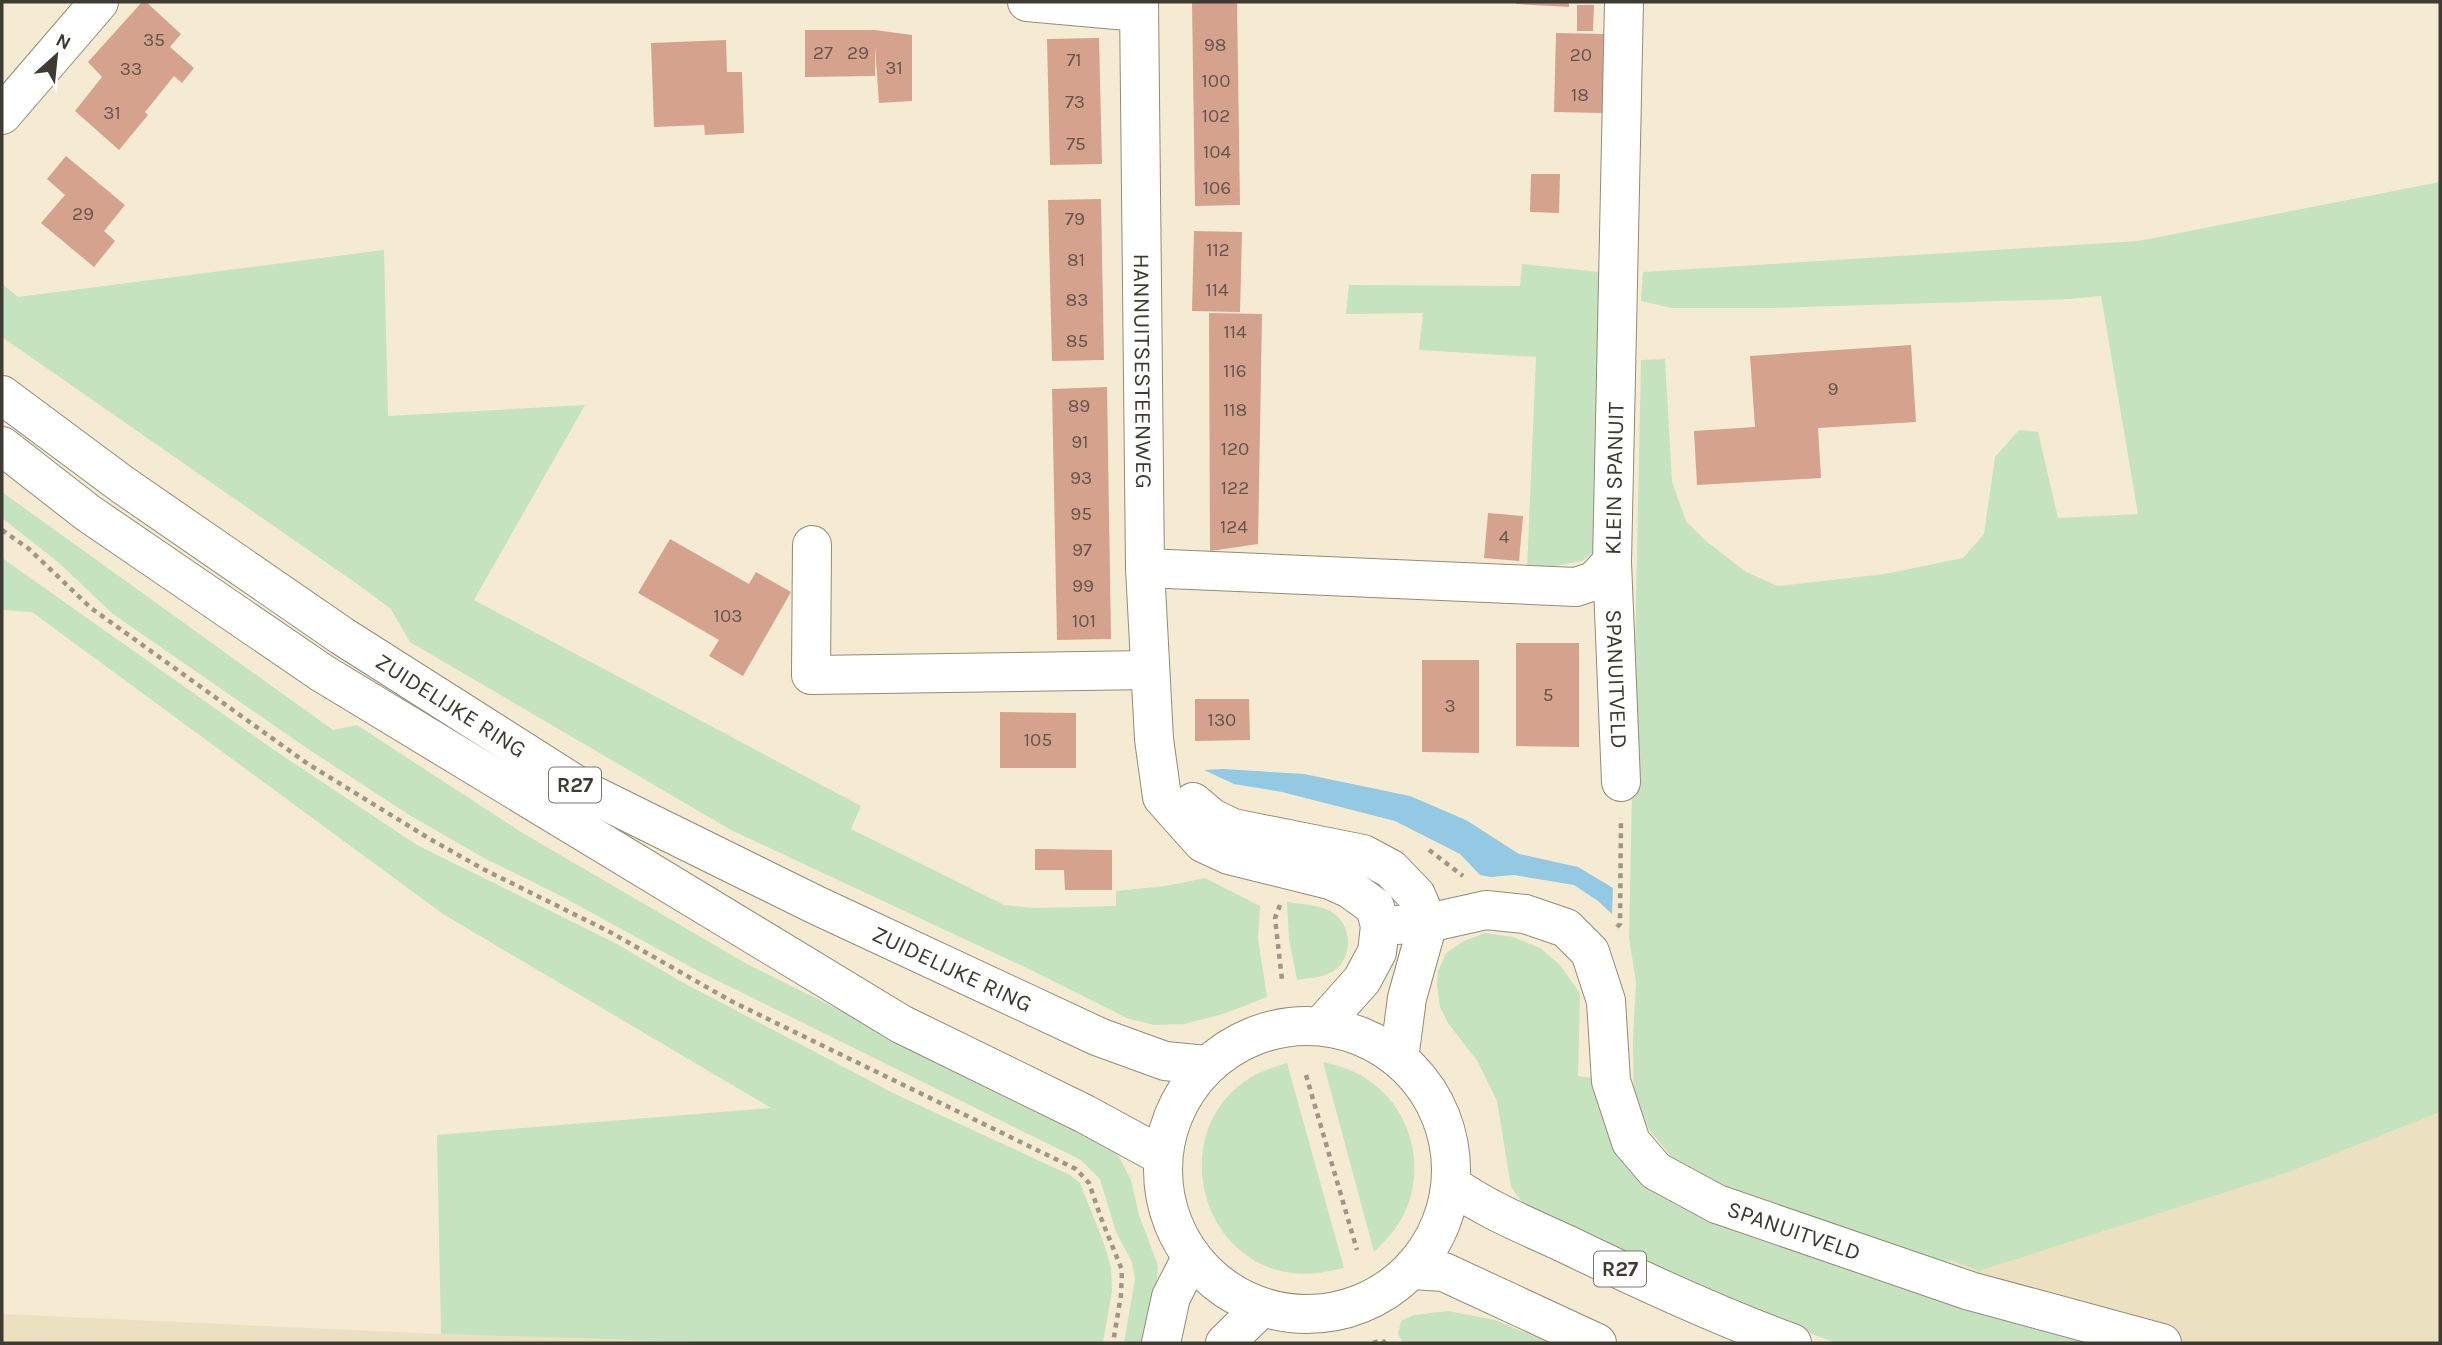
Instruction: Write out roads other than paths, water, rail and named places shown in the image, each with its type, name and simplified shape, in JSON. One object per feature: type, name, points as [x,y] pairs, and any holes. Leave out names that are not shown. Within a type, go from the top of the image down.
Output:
[{"type":"main road","points":[[2,115],[99,2]]},
{"type":"main road","points":[[1027,2],[1139,7]]},
{"type":"main road","name":"KLEIN SPANUIT","points":[[1145,568],[1576,587],[1594,581],[1612,562],[1624,2]]},
{"type":"main road","name":"HANNUITSESTEENWEG","points":[[1139,7],[1145,568],[1154,739],[1162,797],[1203,843],[1229,855],[1287,868],[1350,888],[1375,908],[1380,926]]},
{"type":"main road","name":"ZUIDELIJKE RING","points":[[2,395],[123,485],[342,636],[589,793],[816,905],[1098,1037],[1165,1061],[1206,1065]]},
{"type":"main road","name":"ZUIDELIJKE RING","points":[[2,446],[89,513],[334,680],[901,1024],[1085,1114],[1162,1156]]},
{"type":"main road","points":[[812,545],[811,675],[1150,670]]},
{"type":"main road","name":"SPANUITVELD","points":[[1612,562],[1621,782]]},
{"type":"main road","name":"HANNUITSESTEENWEG","points":[[1154,739],[1178,786],[1212,818],[1233,828],[1363,854],[1391,869],[1400,878],[1416,895],[1428,923]]},
{"type":"main road","name":"SPANUITVELD","points":[[1380,926],[1428,923],[1486,910],[1525,914],[1566,928],[1590,952],[1606,1001],[1611,1081],[1631,1142],[1656,1171],[1717,1204],[1944,1282],[2162,1343]]},
{"type":"main road","points":[[1399,1059],[1406,998],[1428,923]]},
{"type":"main road","points":[[1321,1026],[1362,981],[1377,952],[1380,926]]},
{"type":"main road","points":[[1321,1026],[1363,1036],[1399,1059],[1425,1086],[1443,1119],[1451,1155],[1452,1185],[1437,1234],[1412,1270],[1387,1292],[1358,1306],[1326,1314],[1293,1314],[1261,1308],[1223,1288],[1191,1258],[1173,1227],[1163,1192],[1162,1156],[1169,1122],[1184,1092],[1206,1065],[1240,1041],[1279,1028],[1321,1026]]},
{"type":"main road","name":"R27","points":[[1452,1185],[1473,1200],[1587,1255],[1730,1320],[1792,1343]]},
{"type":"main road","points":[[1161,1343],[1171,1297],[1191,1258]]},
{"type":"main road","points":[[1412,1270],[1444,1272],[1597,1343]]},
{"type":"main road","points":[[1225,1343],[1261,1308]]},
{"type":"water","points":[[1204,770],[1304,774],[1410,796],[1466,820],[1519,854],[1578,867],[1613,888],[1612,914],[1574,885],[1514,875],[1480,875],[1460,854],[1395,821],[1282,792],[1234,784]]}]
